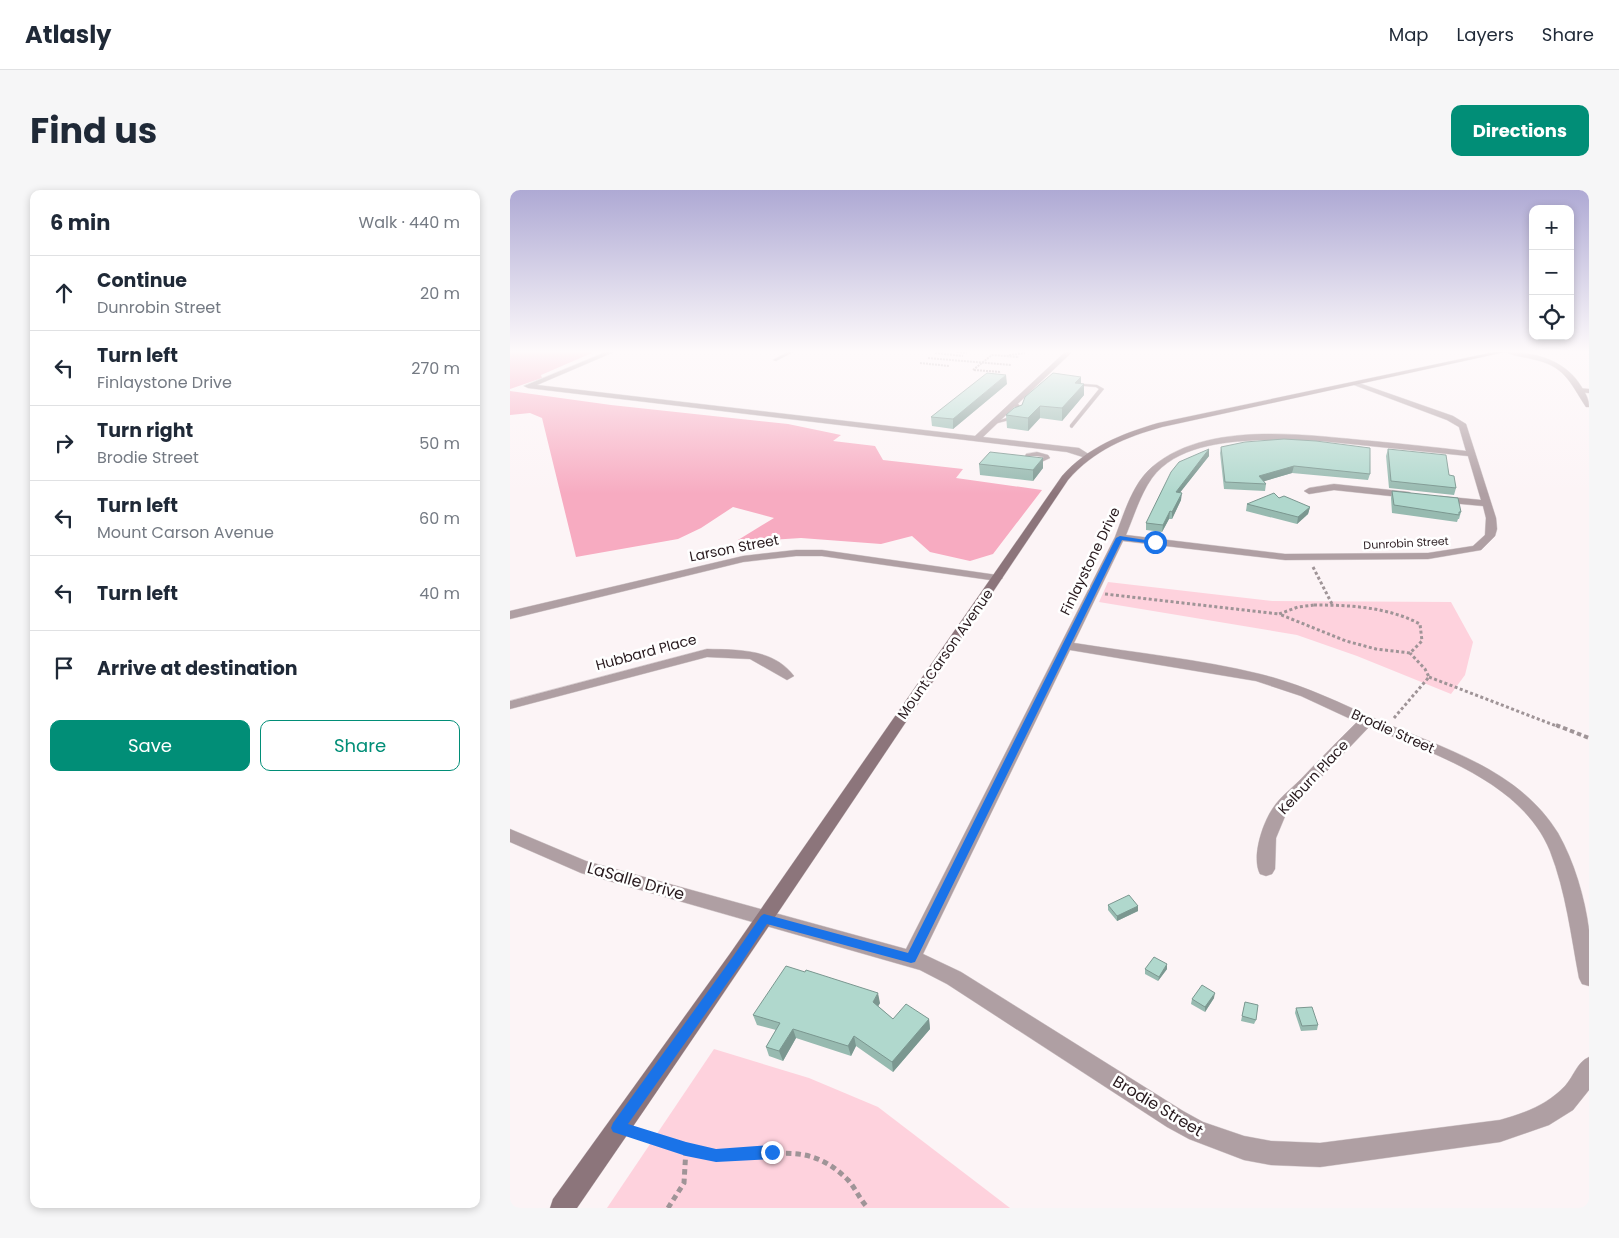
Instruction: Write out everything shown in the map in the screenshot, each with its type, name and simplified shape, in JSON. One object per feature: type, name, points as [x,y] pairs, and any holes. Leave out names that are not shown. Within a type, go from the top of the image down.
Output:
[{"type":"main road","name":"Mount Carson Avenue","points":[[562,1208],[736,962],[1065,478],[1094,450],[1123,437],[1154,427],[1283,400]]},
{"type":"street","points":[[642,400],[1067,449],[1079,451],[1086,456]]},
{"type":"street","points":[[976,439],[1018,400]]},
{"type":"street","name":"Dunrobin Street","points":[[1120,538],[1263,555],[1309,558],[1428,556],[1477,548],[1490,536],[1492,529],[1487,504],[1465,430],[1458,422],[1398,400]]},
{"type":"street","name":"Finlaystone Drive","points":[[911,958],[1120,538],[1142,488],[1154,471],[1173,457],[1197,447],[1250,437],[1295,436],[1472,454]]},
{"type":"street","points":[[1309,491],[1334,487],[1487,504]]},
{"type":"street","name":"Larson Street","points":[[510,615],[743,559],[796,553],[822,553],[998,578]]},
{"type":"street","name":"Brodie Street","points":[[1066,645],[1266,679],[1307,693],[1458,760],[1488,776],[1524,803],[1543,824],[1557,848],[1562,861],[1589,978]]},
{"type":"street","name":"Hubbard Place","points":[[510,706],[707,653],[753,655],[777,666],[787,676]]},
{"type":"street","name":"Kelburn Place","points":[[1266,869],[1267,838],[1274,819],[1280,810],[1367,720]]},
{"type":"street","name":"LaSalle Drive","points":[[510,835],[580,866],[764,919]]},
{"type":"street","name":"Brodie Street","points":[[764,919],[911,958],[932,966],[1197,1131],[1236,1145],[1271,1153],[1320,1155],[1524,1125],[1546,1115],[1563,1103],[1577,1089],[1589,1067]]},
{"type":"lane","points":[[1072,426],[1093,400]]},
{"type":"lane","points":[[992,424],[1019,416],[1022,410],[1014,403]]},
{"type":"path","points":[[1309,558],[1333,607]]},
{"type":"path","points":[[1092,592],[1279,614],[1346,641],[1376,649],[1410,653],[1425,669],[1429,677],[1589,738]]},
{"type":"path","points":[[1279,614],[1291,608],[1307,606],[1352,608],[1403,615],[1420,624],[1422,641],[1410,653]]},
{"type":"path","points":[[1385,728],[1429,677]]},
{"type":"path","points":[[618,1128],[686,1149],[716,1156],[772,1152],[797,1153],[815,1158],[839,1172],[868,1208]]},
{"type":"path","points":[[668,1208],[684,1183],[686,1149]]},
{"type":"shaded area","points":[[510,400],[571,400],[788,424],[841,435],[833,441],[875,446],[883,460],[963,469],[956,478],[1042,490],[993,554],[970,561],[930,552],[912,536],[881,544],[801,538],[754,541],[738,540],[774,518],[733,507],[701,528],[678,539],[576,557],[542,418],[530,413],[510,415]]},
{"type":"shaded area","points":[[1108,582],[1272,601],[1451,602],[1473,642],[1465,675],[1451,694],[1357,656],[1297,635],[1099,602]]},
{"type":"shaded area","points":[[714,1049],[809,1078],[878,1107],[1010,1208],[607,1208]]},
{"type":"building","points":[[953,400],[976,400],[953,419],[931,417]]},
{"type":"building","points":[[1024,400],[1070,400],[1062,408],[1040,406],[1028,418],[1006,415],[1014,408],[1022,405]]},
{"type":"building","points":[[1284,439],[1370,448],[1370,474],[1294,466],[1259,476],[1266,484],[1225,482],[1221,447],[1245,442]]},
{"type":"building","points":[[1209,449],[1176,492],[1182,493],[1163,525],[1146,523],[1171,472],[1179,462]]},
{"type":"building","points":[[1388,449],[1446,455],[1449,475],[1454,476],[1456,488],[1391,481]]},
{"type":"building","points":[[990,452],[1043,458],[1033,470],[979,464]]},
{"type":"building","points":[[1392,491],[1458,498],[1461,512],[1459,512],[1459,515],[1394,505]]},
{"type":"building","points":[[1274,493],[1279,498],[1284,496],[1310,507],[1298,517],[1247,504]]},
{"type":"building","points":[[1129,895],[1138,906],[1117,916],[1108,905]]},
{"type":"building","points":[[1154,957],[1167,964],[1159,977],[1145,969]]},
{"type":"building","points":[[786,966],[805,972],[806,970],[878,993],[873,1002],[893,1019],[906,1004],[929,1019],[892,1062],[854,1036],[848,1046],[793,1029],[779,1051],[766,1047],[780,1023],[753,1015]]},
{"type":"building","points":[[1202,985],[1215,993],[1205,1007],[1192,999]]},
{"type":"building","points":[[1245,1002],[1258,1005],[1256,1020],[1242,1016]]},
{"type":"building","points":[[1312,1007],[1318,1025],[1302,1026],[1296,1008]]},
{"type":"route","points":[[772,1152],[716,1156],[686,1149],[618,1128],[736,962],[764,919],[911,958],[1120,538],[1155,542]]}]
